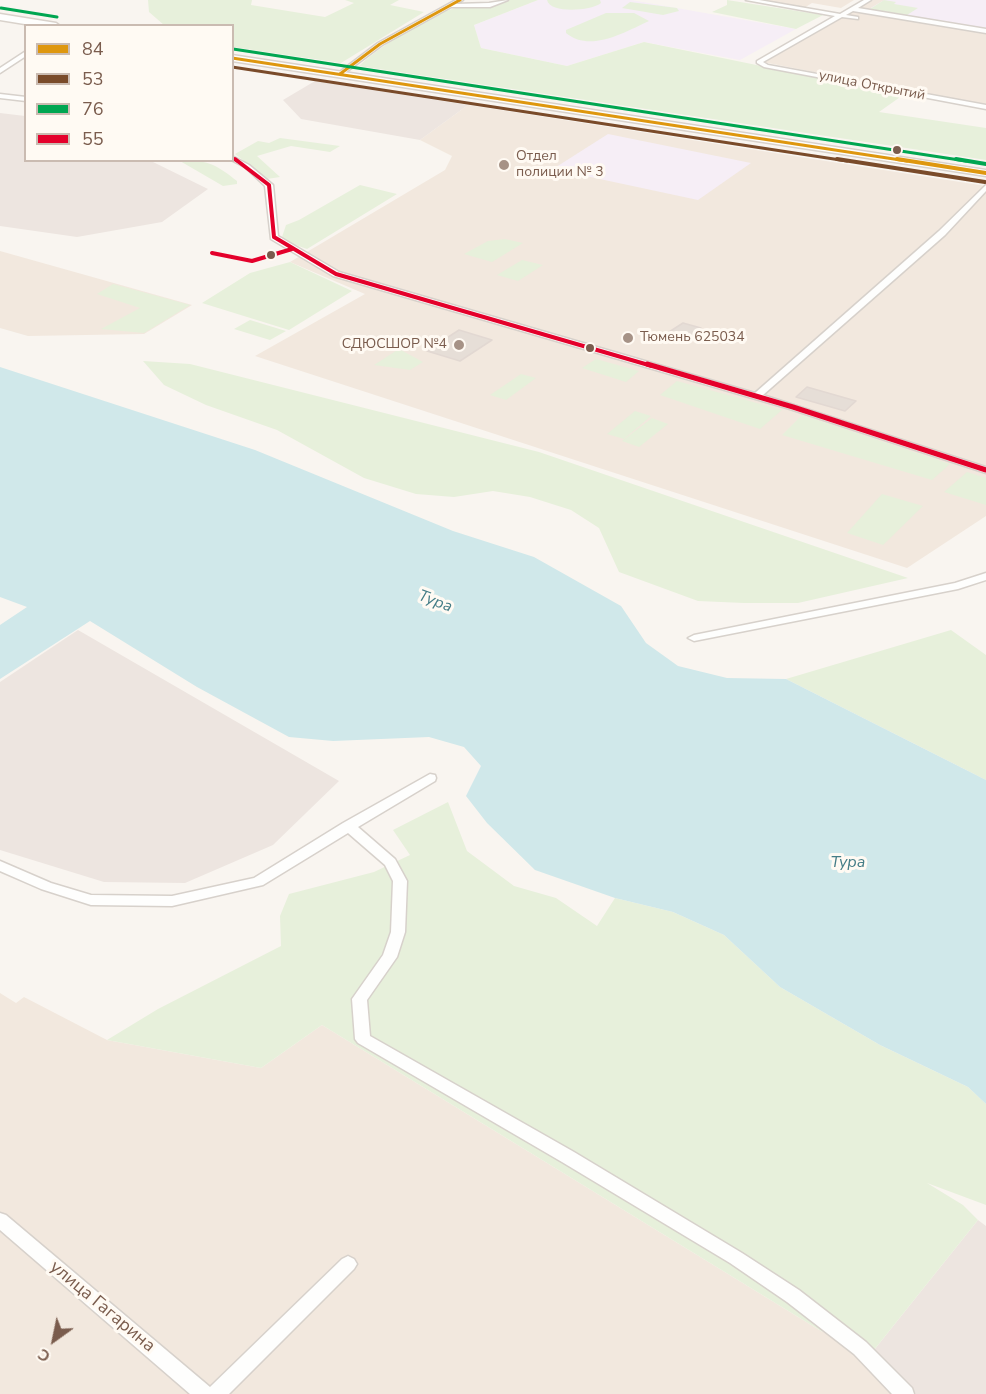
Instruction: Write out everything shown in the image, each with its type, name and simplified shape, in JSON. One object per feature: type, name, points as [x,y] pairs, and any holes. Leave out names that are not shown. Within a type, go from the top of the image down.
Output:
[{"type":"main road","points":[[0,17],[44,24]]},
{"type":"main road","points":[[0,22],[24,26]]},
{"type":"main road","points":[[234,52],[343,72],[986,173]]},
{"type":"main road","points":[[234,58],[343,72],[986,167]]},
{"type":"street","points":[[343,72],[380,44],[457,2],[490,5],[505,0]]},
{"type":"street","points":[[749,0],[856,18]]},
{"type":"street","points":[[842,15],[868,0]]},
{"type":"street","points":[[854,9],[986,31]]},
{"type":"street","name":"улица Открытий","points":[[842,15],[759,62],[766,66],[986,107]]},
{"type":"street","points":[[0,71],[24,54]]},
{"type":"street","points":[[0,96],[24,99]]},
{"type":"street","points":[[234,160],[268,185],[274,237],[315,263],[345,278],[863,428],[986,470]]},
{"type":"street","points":[[756,397],[895,277],[956,220],[986,187]]},
{"type":"street","points":[[694,638],[958,586],[986,576]]},
{"type":"street","points":[[0,866],[46,886],[92,900],[172,901],[258,882],[430,778]]},
{"type":"street","points":[[348,826],[390,862],[400,881],[398,932],[390,957],[359,999],[363,1039],[568,1156],[736,1258],[793,1296],[860,1348],[905,1394]]},
{"type":"street","name":"улица Гагарина","points":[[0,1221],[204,1394]]},
{"type":"street","points":[[216,1394],[348,1264]]},
{"type":"shaded area","points":[[538,0],[631,0],[796,29],[740,60],[644,42],[567,66],[481,48],[474,25]]},
{"type":"shaded area","points":[[759,0],[854,0],[841,8],[812,3],[804,8]]},
{"type":"shaded area","points":[[873,0],[986,0],[986,106],[763,62]]},
{"type":"shaded area","points":[[884,0],[986,0],[986,28],[869,9]]},
{"type":"shaded area","points":[[315,81],[468,105],[420,140],[301,119],[283,100]]},
{"type":"shaded area","points":[[468,105],[986,186],[986,516],[907,568],[255,356],[365,294],[290,262],[445,170],[452,156],[420,140]]},
{"type":"shaded area","points":[[0,113],[24,116],[24,162],[153,162],[208,189],[162,222],[77,237],[0,226]]},
{"type":"shaded area","points":[[608,134],[751,163],[698,200],[553,169]]},
{"type":"shaded area","points":[[0,251],[192,305],[144,334],[28,336],[0,328]]},
{"type":"shaded area","points":[[78,630],[339,781],[273,845],[185,883],[104,882],[0,850],[0,682]]},
{"type":"shaded area","points":[[0,993],[16,1003],[24,997],[107,1040],[261,1068],[322,1025],[821,1331],[874,1350],[916,1394],[0,1394]]},
{"type":"shaded area","points":[[978,1220],[986,1226],[986,1394],[916,1394],[874,1350]]},
{"type":"green space","points":[[148,0],[252,0],[251,5],[325,17],[354,3],[345,0],[399,0],[390,5],[424,12],[341,63],[234,47],[234,24],[163,24],[149,12]]},
{"type":"green space","points":[[510,0],[538,0],[474,25],[481,48],[567,66],[644,42],[903,95],[879,112],[986,128],[986,160],[359,66],[400,35],[436,15],[461,7],[502,3]]},
{"type":"green space","points":[[547,0],[600,0],[601,3],[589,8],[571,10],[555,8]]},
{"type":"green space","points":[[727,0],[823,15],[796,29],[712,12],[727,5]]},
{"type":"green space","points":[[884,0],[918,8],[907,15],[870,9]]},
{"type":"green space","points":[[630,2],[677,8],[679,11],[663,15],[622,8]]},
{"type":"green space","points":[[606,13],[634,13],[649,21],[619,35],[596,41],[575,39],[566,33],[566,30]]},
{"type":"green space","points":[[353,74],[971,167],[973,168]]},
{"type":"green space","points":[[280,138],[340,146],[330,152],[291,146],[257,156],[280,177],[267,179],[235,154],[258,141],[269,143]]},
{"type":"green space","points":[[182,162],[211,164],[237,181],[237,184],[223,186]]},
{"type":"green space","points":[[360,185],[397,194],[307,249],[281,240],[286,225]]},
{"type":"green space","points":[[505,239],[523,243],[492,262],[464,254],[488,241]]},
{"type":"green space","points":[[522,260],[543,265],[518,281],[497,275]]},
{"type":"green space","points":[[290,262],[352,291],[289,330],[202,303],[250,273]]},
{"type":"green space","points":[[113,284],[190,305],[144,333],[101,329],[140,308],[97,294]]},
{"type":"green space","points":[[250,320],[286,331],[270,340],[234,329]]},
{"type":"green space","points":[[399,349],[423,362],[410,370],[374,365]]},
{"type":"green space","points":[[596,359],[639,371],[626,382],[582,368]]},
{"type":"green space","points":[[143,361],[190,364],[539,452],[908,578],[798,603],[698,601],[619,572],[599,528],[571,510],[530,497],[493,491],[454,497],[416,494],[364,478],[277,430],[206,405],[164,385]]},
{"type":"green space","points":[[521,374],[536,378],[506,400],[490,395]]},
{"type":"green space","points":[[677,381],[782,410],[760,429],[660,395]]},
{"type":"green space","points":[[635,411],[651,416],[624,439],[607,434]]},
{"type":"green space","points":[[802,415],[950,464],[932,480],[782,435]]},
{"type":"green space","points":[[652,418],[668,424],[639,447],[622,441]]},
{"type":"green space","points":[[967,472],[986,478],[986,505],[944,492]]},
{"type":"green space","points":[[882,494],[923,506],[883,545],[847,533]]},
{"type":"green space","points":[[951,630],[986,655],[986,780],[786,679]]},
{"type":"green space","points":[[448,802],[467,851],[514,886],[556,898],[597,926],[615,898],[673,912],[724,935],[780,987],[880,1045],[968,1087],[986,1104],[986,1205],[927,1183],[963,1205],[978,1220],[874,1350],[821,1331],[322,1025],[261,1068],[107,1040],[158,1009],[281,946],[280,916],[289,894],[374,872],[410,855],[393,830]]},
{"type":"water","name":"Тура","points":[[0,367],[255,450],[453,531],[534,557],[621,606],[646,643],[678,666],[727,678],[786,679],[986,780],[986,1104],[968,1087],[880,1045],[780,987],[724,935],[673,912],[615,898],[535,870],[487,823],[466,796],[481,766],[464,747],[429,737],[333,741],[289,737],[197,687],[90,621],[0,679],[0,625],[27,607],[0,597]]},
{"type":"building","points":[[683,323],[701,328],[688,338],[669,332]]},
{"type":"building","name":"СДЮСШОР №4","points":[[459,330],[492,340],[460,361],[427,351]]},
{"type":"building","points":[[807,387],[856,401],[845,411],[796,397]]},
{"type":"transit line","name":"84","points":[[340,74],[380,44],[460,0]]},
{"type":"transit line","name":"76","points":[[1,8],[57,17]]},
{"type":"transit line","name":"76","points":[[234,49],[986,164]]},
{"type":"transit line","name":"84","points":[[234,58],[986,173]]},
{"type":"transit line","name":"53","points":[[234,67],[985,182]]},
{"type":"transit line","name":"55","points":[[234,159],[247,166],[269,185],[274,237],[336,274],[793,407],[986,470]]},
{"type":"transit line","name":"55","points":[[212,253],[252,261],[292,249]]},
{"type":"place","name":"Отдел полиции № 3","points":[[504,165]]},
{"type":"place","name":"Тюмень 625034","points":[[628,338]]},
{"type":"place","name":"СДЮСШОР №4","points":[[459,345]]}]
